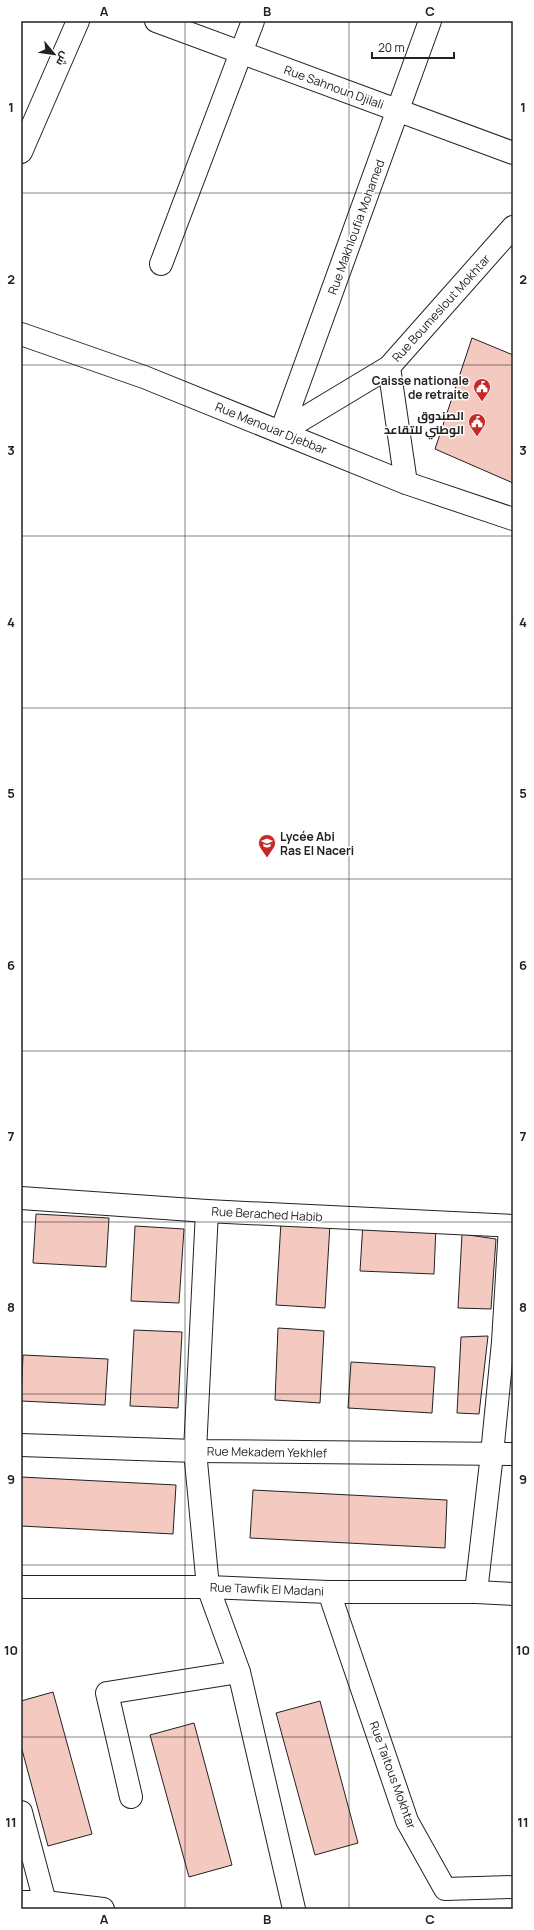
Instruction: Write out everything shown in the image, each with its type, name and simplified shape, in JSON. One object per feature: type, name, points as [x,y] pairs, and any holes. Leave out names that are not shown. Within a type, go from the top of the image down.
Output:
[{"type":"street","points":[[21,152],[78,21]]},
{"type":"street","name":"Rue Sahnoun Djilali","points":[[156,21],[513,153]]},
{"type":"street","points":[[161,264],[253,21]]},
{"type":"street","name":"Rue Makhloufia Mohamed","points":[[281,432],[430,21]]},
{"type":"street","name":"Rue Boumeslout Mokhtar","points":[[281,432],[389,367],[513,227]]},
{"type":"street","name":"Rue Menouar Djebbar","points":[[24,337],[144,377],[406,482],[513,519]]},
{"type":"street","points":[[389,367],[406,482]]},
{"type":"street","name":"Rue Berached Habib","points":[[21,1198],[206,1211],[511,1226]]},
{"type":"street","points":[[206,1211],[195,1451],[208,1587],[238,1672],[294,1909]]},
{"type":"street","points":[[476,1592],[503,1454],[511,1226]]},
{"type":"street","name":"Rue Mekadem Yekhlef","points":[[21,1445],[195,1451],[503,1454]]},
{"type":"street","name":"Rue Tawfik El Madani","points":[[21,1587],[208,1587],[329,1592],[476,1592],[513,1594]]},
{"type":"street","name":"Rue Taitous Mokhtar","points":[[329,1592],[407,1821],[445,1889],[513,1887]]},
{"type":"street","points":[[131,1797],[107,1693],[238,1672]]},
{"type":"street","points":[[21,1812],[45,1902]]},
{"type":"street","points":[[21,1902],[45,1902],[103,1909]]},
{"type":"building","name":"Caisse nationale de retraite","points":[[472,338],[513,355],[513,483],[435,449]]},
{"type":"building","points":[[36,1214],[109,1218],[106,1267],[33,1263]]},
{"type":"building","points":[[281,1222],[330,1224],[325,1308],[276,1305]]},
{"type":"building","points":[[363,1222],[436,1226],[434,1274],[360,1271]]},
{"type":"building","points":[[135,1226],[184,1229],[179,1303],[131,1301]]},
{"type":"building","points":[[462,1234],[496,1239],[491,1309],[458,1308]]},
{"type":"building","points":[[278,1328],[324,1331],[320,1403],[275,1400]]},
{"type":"building","points":[[134,1330],[182,1332],[178,1408],[130,1406]]},
{"type":"building","points":[[488,1336],[479,1414],[457,1413],[461,1337]]},
{"type":"building","points":[[23,1355],[108,1359],[105,1405],[21,1401]]},
{"type":"building","points":[[351,1362],[435,1367],[432,1413],[348,1408]]},
{"type":"building","points":[[21,1477],[176,1485],[173,1534],[21,1526]]},
{"type":"building","points":[[253,1490],[447,1500],[445,1548],[250,1538]]},
{"type":"building","points":[[53,1692],[92,1834],[48,1846],[21,1746],[21,1701]]},
{"type":"building","points":[[320,1701],[358,1843],[315,1855],[276,1713]]},
{"type":"building","points":[[194,1723],[232,1865],[189,1877],[150,1735]]},
{"type":"place","name":"Caisse nationale de retraite","points":[[482,402]]},
{"type":"place","name":"الصندوق الوطني للتقاعد","points":[[477,437]]},
{"type":"place","name":"Lycée Abi Ras El Naceri","points":[[267,858]]}]
